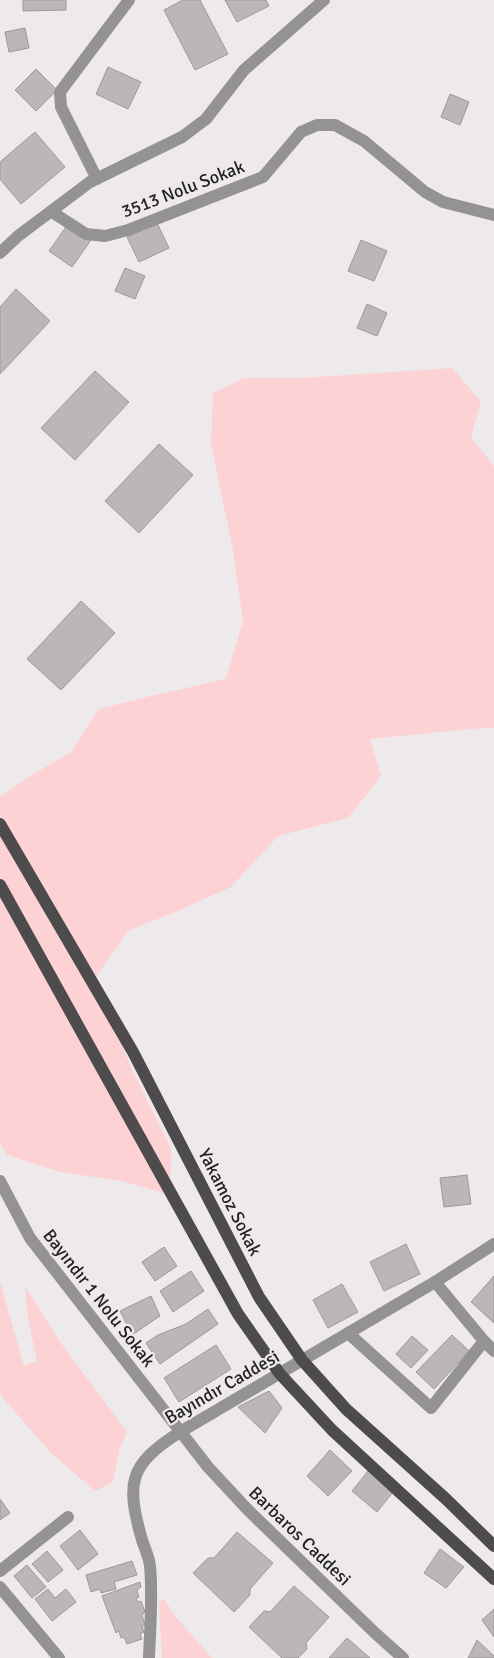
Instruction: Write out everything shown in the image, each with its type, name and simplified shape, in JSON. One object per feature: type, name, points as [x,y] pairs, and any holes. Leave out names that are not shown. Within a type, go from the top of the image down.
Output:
[{"type":"main road","name":"Yakamoz Sokak","points":[[0,824],[133,1052],[259,1296],[302,1360],[346,1409],[446,1498],[494,1546]]},
{"type":"main road","points":[[0,884],[238,1314],[280,1374],[332,1430],[494,1579]]},
{"type":"street","points":[[97,179],[61,107],[60,92],[129,0]]},
{"type":"street","points":[[0,253],[18,236],[90,182],[182,136],[206,119],[244,70],[324,0]]},
{"type":"street","name":"3513 Nolu Sokak","points":[[52,212],[86,234],[105,236],[128,230],[263,178],[301,132],[317,125],[335,125],[364,141],[425,192],[443,202],[494,215]]},
{"type":"street","name":"Bayındır 1 Nolu Sokak","points":[[0,1180],[30,1238],[180,1432]]},
{"type":"street","name":"Bayındır Caddesi","points":[[149,1658],[150,1570],[133,1502],[134,1478],[145,1458],[155,1448],[180,1432],[435,1282],[494,1244]]},
{"type":"street","points":[[435,1282],[494,1351]]},
{"type":"street","points":[[348,1333],[430,1408],[484,1341]]},
{"type":"street","name":"Barbaros Caddesi","points":[[180,1432],[208,1467],[247,1509],[403,1658]]},
{"type":"street","points":[[0,1571],[68,1517]]},
{"type":"street","points":[[0,1587],[59,1658]]},
{"type":"shaded area","points":[[452,368],[481,401],[471,437],[494,466],[494,728],[370,739],[381,776],[348,818],[278,836],[231,887],[171,914],[129,930],[95,978],[132,1070],[171,1148],[170,1195],[122,1181],[60,1172],[7,1155],[0,1143],[0,797],[25,779],[71,752],[99,709],[226,679],[243,621],[233,550],[211,444],[213,393],[244,378],[302,378]]},
{"type":"shaded area","points":[[0,1281],[24,1366],[37,1361],[27,1312],[25,1286],[60,1342],[127,1432],[120,1447],[113,1482],[95,1491],[51,1453],[2,1397],[0,1392]]},
{"type":"shaded area","points":[[164,1599],[176,1617],[212,1658],[162,1658],[159,1602]]},
{"type":"building","points":[[23,0],[66,0],[66,10],[23,11]]},
{"type":"building","points":[[183,0],[200,0],[228,54],[195,70],[164,10]]},
{"type":"building","points":[[225,0],[266,0],[269,6],[237,22]]},
{"type":"building","points":[[25,28],[29,48],[9,52],[5,32]]},
{"type":"building","points":[[108,67],[141,82],[128,109],[96,94]]},
{"type":"building","points":[[36,69],[57,90],[36,111],[15,90]]},
{"type":"building","points":[[450,94],[469,102],[460,125],[441,117]]},
{"type":"building","points":[[35,132],[65,167],[21,204],[0,179],[0,162]]},
{"type":"building","points":[[157,223],[169,248],[139,262],[127,237]]},
{"type":"building","points":[[68,224],[91,240],[72,267],[49,251]]},
{"type":"building","points":[[361,240],[387,251],[374,281],[348,271]]},
{"type":"building","points":[[125,268],[145,276],[135,299],[115,291]]},
{"type":"building","points":[[16,289],[50,321],[0,374],[0,307]]},
{"type":"building","points":[[367,304],[387,313],[377,336],[357,328]]},
{"type":"building","points":[[95,371],[129,402],[75,460],[41,428]]},
{"type":"building","points":[[159,444],[193,475],[139,533],[105,501]]},
{"type":"building","points":[[81,601],[115,633],[61,690],[27,659]]},
{"type":"building","points":[[467,1175],[471,1204],[444,1207],[440,1178]]},
{"type":"building","points":[[406,1244],[420,1274],[384,1291],[370,1262]]},
{"type":"building","points":[[164,1247],[177,1266],[155,1281],[142,1262]]},
{"type":"building","points":[[191,1271],[204,1291],[173,1312],[160,1291]]},
{"type":"building","points":[[494,1276],[494,1323],[471,1302]]},
{"type":"building","points":[[342,1284],[358,1312],[328,1328],[313,1300]]},
{"type":"building","points":[[151,1296],[160,1316],[132,1335],[120,1311]]},
{"type":"building","points":[[208,1309],[218,1324],[160,1364],[146,1343],[158,1335],[186,1324]]},
{"type":"building","points":[[452,1335],[469,1351],[434,1389],[416,1372]]},
{"type":"building","points":[[412,1336],[428,1350],[411,1368],[396,1354]]},
{"type":"building","points":[[216,1345],[231,1369],[179,1402],[164,1378]]},
{"type":"building","points":[[269,1391],[282,1408],[265,1433],[238,1407]]},
{"type":"building","points":[[330,1450],[352,1471],[328,1496],[307,1476]]},
{"type":"building","points":[[368,1471],[393,1492],[377,1512],[352,1491]]},
{"type":"building","points":[[0,1499],[10,1513],[0,1520]]},
{"type":"building","points":[[80,1530],[98,1554],[78,1570],[60,1546]]},
{"type":"building","points":[[237,1532],[273,1563],[250,1589],[250,1595],[234,1612],[193,1573],[208,1558],[214,1558]]},
{"type":"building","points":[[440,1549],[464,1567],[446,1588],[424,1573]]},
{"type":"building","points":[[47,1551],[63,1570],[48,1582],[32,1564]]},
{"type":"building","points":[[132,1561],[137,1575],[114,1582],[116,1589],[101,1593],[100,1589],[91,1592],[86,1575]]},
{"type":"building","points":[[27,1565],[46,1587],[32,1598],[14,1576]]},
{"type":"building","points":[[140,1582],[141,1587],[137,1590],[139,1597],[136,1598],[138,1602],[141,1601],[145,1612],[142,1615],[145,1625],[142,1626],[144,1632],[140,1634],[142,1639],[127,1644],[124,1637],[121,1638],[119,1631],[116,1633],[102,1596]]},
{"type":"building","points":[[294,1586],[329,1617],[306,1643],[307,1649],[298,1658],[282,1658],[249,1627],[264,1611],[270,1612]]},
{"type":"building","points":[[48,1589],[55,1598],[66,1589],[76,1602],[52,1621],[35,1599]]},
{"type":"building","points":[[494,1609],[494,1637],[482,1620]]},
{"type":"building","points":[[347,1638],[370,1658],[329,1658]]},
{"type":"building","points":[[477,1640],[494,1656],[494,1658],[468,1658]]}]
